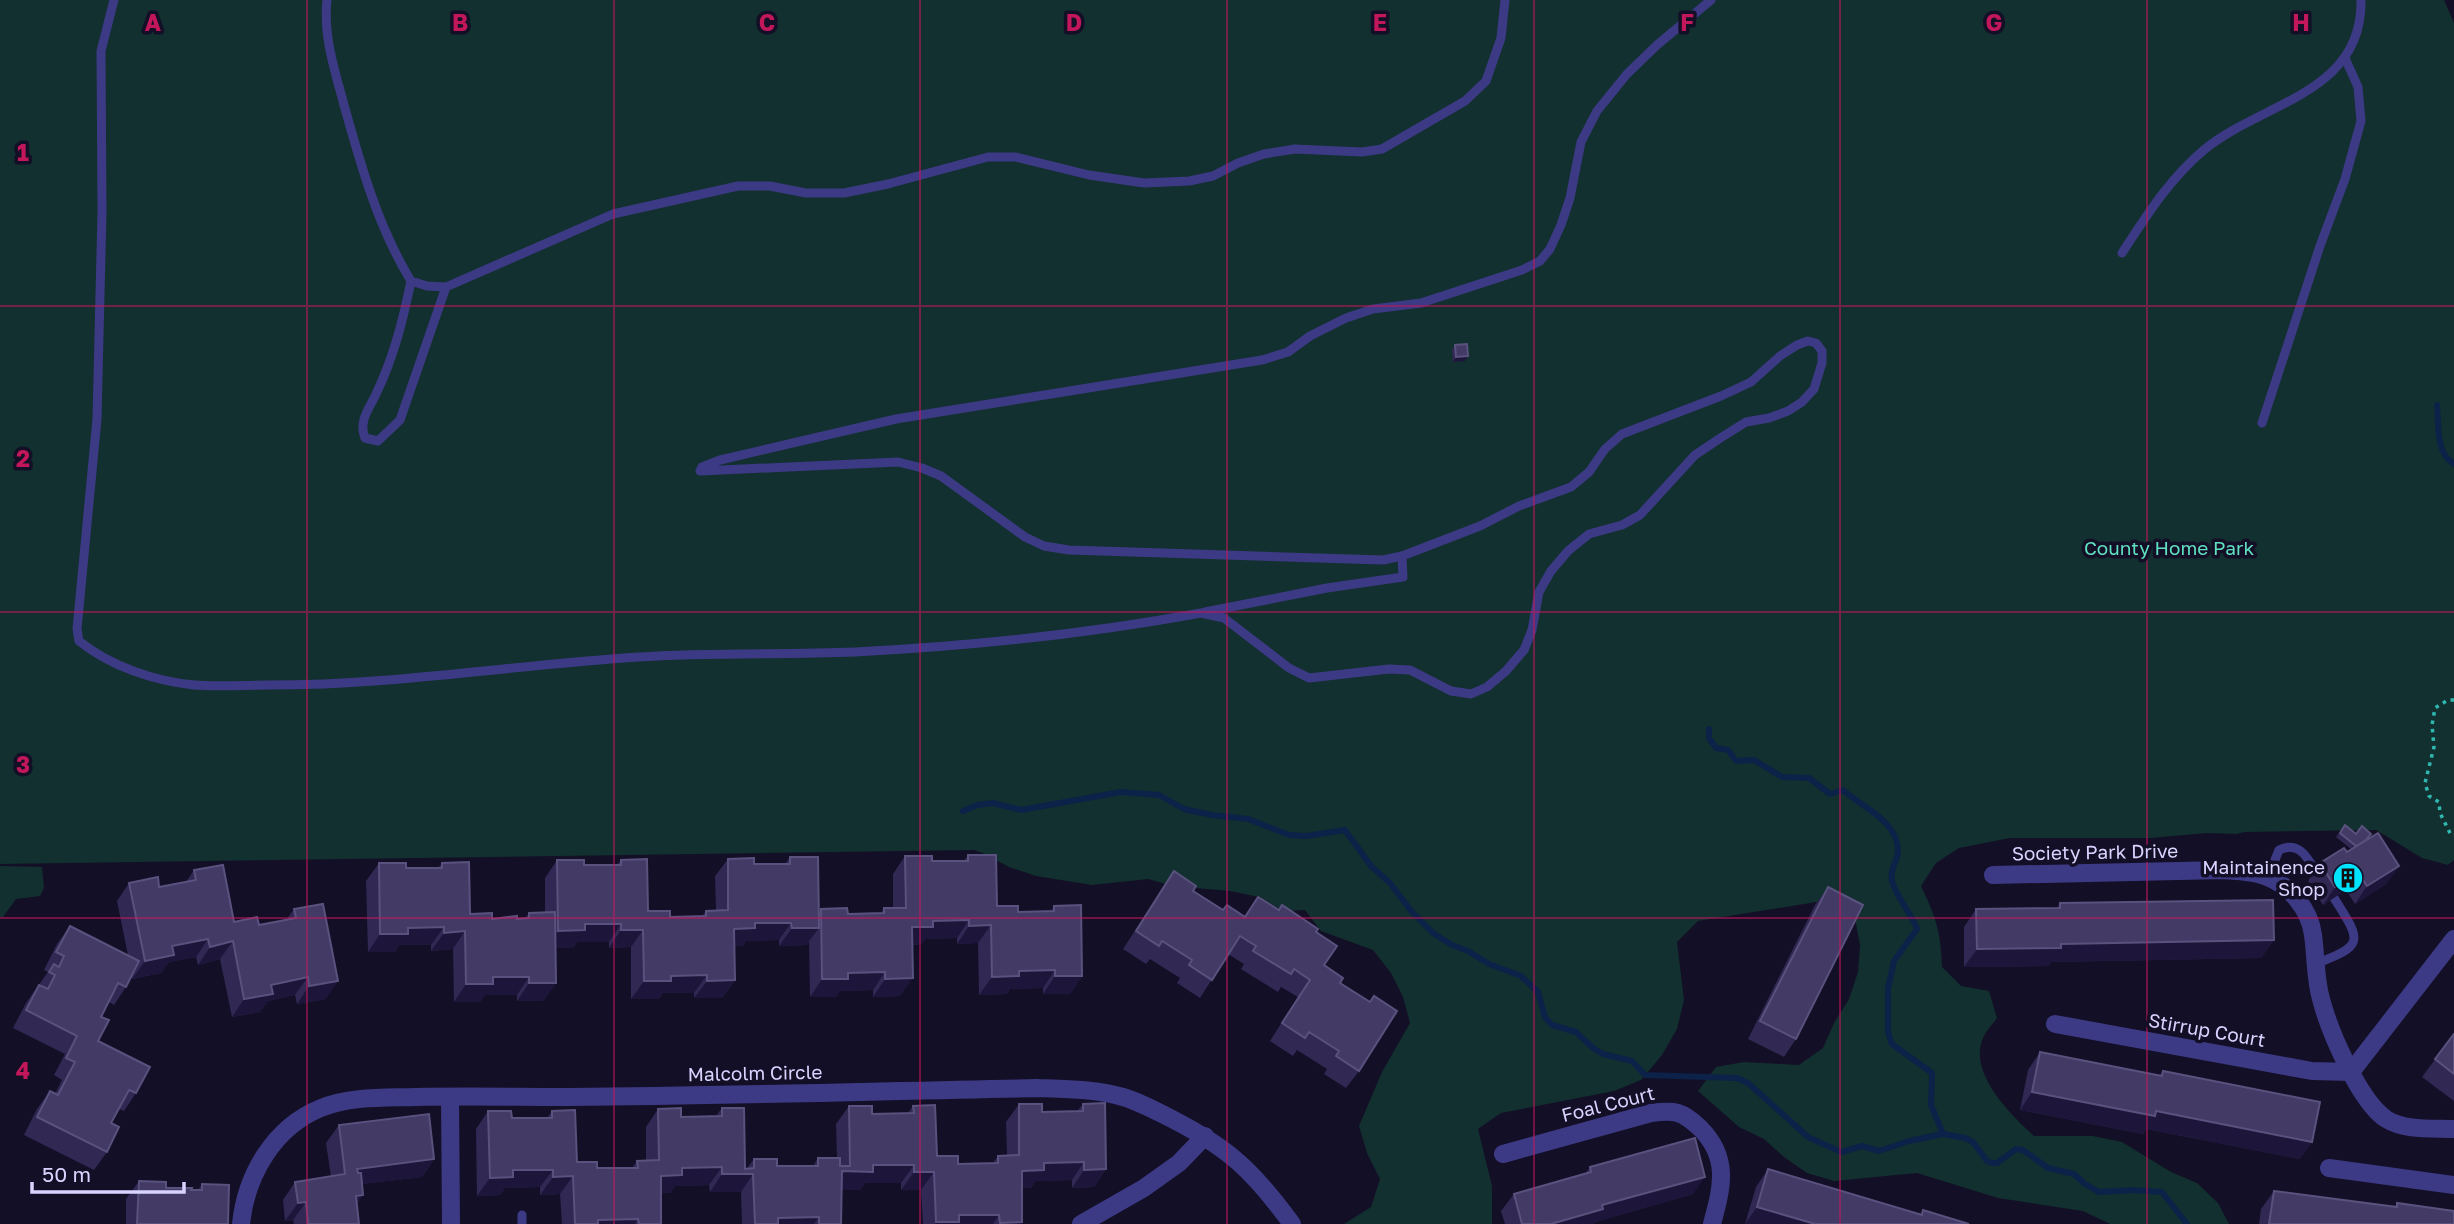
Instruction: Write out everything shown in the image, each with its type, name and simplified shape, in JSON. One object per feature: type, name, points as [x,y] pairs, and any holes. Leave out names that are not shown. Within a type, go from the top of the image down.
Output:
[{"type":"street","name":"Society Park Drive","points":[[1993,875],[2223,870],[2245,871],[2268,877],[2291,893],[2305,909],[2313,934],[2321,998],[2351,1072],[2368,1102],[2387,1119],[2412,1128],[2454,1129]]},
{"type":"street","points":[[2351,1072],[2454,939]]},
{"type":"street","name":"Stirrup Court","points":[[2055,1024],[2312,1071],[2351,1072]]},
{"type":"street","name":"Malcolm Circle","points":[[241,1224],[243,1202],[251,1178],[264,1154],[299,1120],[321,1108],[346,1101],[450,1097],[1083,1089],[1124,1097],[1205,1136],[1227,1151],[1265,1187],[1292,1224]]},
{"type":"street","points":[[450,1097],[451,1224]]},
{"type":"street","name":"Foal Court","points":[[1503,1154],[1651,1113],[1672,1110],[1691,1120],[1708,1136],[1719,1153],[1720,1196],[1712,1224]]},
{"type":"street","points":[[1081,1224],[1144,1188],[1179,1163],[1205,1136]]},
{"type":"street","points":[[2329,1168],[2454,1185]]},
{"type":"lane","points":[[114,0],[101,51],[102,212],[97,419],[77,629],[79,640],[117,666],[193,685],[322,685],[680,654],[854,652],[1044,638],[1403,577],[1402,556]]},
{"type":"lane","points":[[327,0],[325,21],[333,64],[355,146],[386,235],[411,281],[400,333],[377,393],[364,417],[362,430],[365,438],[379,441],[400,420],[446,287]]},
{"type":"lane","points":[[411,281],[427,286],[446,287],[613,214],[737,186],[770,186],[806,193],[844,193],[988,157],[1016,157],[1089,175],[1144,183],[1189,181],[1213,176],[1238,163],[1295,149],[1362,152],[1382,149],[1465,101],[1486,81],[1501,38],[1505,0]]},
{"type":"lane","points":[[1201,613],[1224,618],[1289,668],[1309,678],[1389,669],[1410,670],[1451,691],[1471,694],[1487,687],[1506,671],[1524,650],[1532,630],[1539,592],[1550,570],[1569,551],[1589,534],[1622,525],[1640,515],[1695,455],[1722,437],[1746,422],[1769,418],[1802,402],[1814,389],[1822,363],[1822,351],[1816,343],[1808,341],[1797,345],[1751,382],[1622,434],[1605,449],[1589,472],[1571,487],[1519,506],[1480,526],[1402,556],[1383,560],[1069,550],[1044,546],[1025,537],[940,476],[898,462],[700,471],[702,467],[720,460],[896,419],[1262,360],[1288,352],[1310,336],[1346,318],[1373,309],[1421,303],[1522,270],[1540,261],[1556,237],[1570,198],[1581,142],[1597,111],[1627,74],[1711,0]]},
{"type":"lane","points":[[2122,253],[2177,174],[2196,157],[2230,131],[2307,92],[2339,67],[2354,44],[2361,14],[2361,0]]},
{"type":"lane","points":[[2262,423],[2345,179],[2361,121],[2357,87],[2345,58]]},
{"type":"lane","points":[[2268,877],[2279,850],[2287,846],[2303,851],[2318,875]]},
{"type":"lane","points":[[2315,964],[2344,953],[2353,946],[2355,936],[2352,927],[2334,898]]},
{"type":"path","points":[[2454,700],[2448,700],[2435,708],[2432,725],[2434,747],[2425,783],[2429,796],[2439,802],[2440,813],[2451,835],[2454,835]]},
{"type":"green space","name":"County Home Park","points":[[0,0],[2444,0],[2454,23],[2454,860],[2448,865],[2422,858],[2376,830],[2207,833],[2151,838],[2010,838],[1959,848],[1936,863],[1921,886],[1937,925],[1942,967],[1961,986],[1989,991],[1997,1018],[1982,1041],[1982,1067],[1995,1093],[2014,1117],[2034,1136],[2093,1136],[2122,1142],[2171,1172],[2197,1183],[2218,1203],[2229,1224],[2110,1224],[2083,1211],[1998,1198],[1917,1173],[1834,1181],[1807,1173],[1764,1139],[1739,1127],[1698,1091],[1716,1067],[1744,1062],[1799,1065],[1823,1048],[1849,999],[1858,972],[1860,945],[1855,918],[1835,899],[1698,921],[1677,942],[1684,1000],[1677,1029],[1662,1055],[1641,1080],[1614,1091],[1501,1113],[1478,1129],[1492,1186],[1492,1224],[1344,1224],[1371,1207],[1380,1179],[1367,1153],[1359,1126],[1382,1072],[1410,1023],[1403,997],[1391,973],[1373,950],[1321,931],[1305,910],[1284,911],[1259,897],[1230,891],[1173,886],[1148,879],[1092,885],[1036,876],[1009,867],[974,850],[0,864]]},
{"type":"green space","points":[[0,866],[42,867],[44,888],[40,896],[16,899],[3,917],[0,917]]},
{"type":"building","points":[[1467,344],[1468,356],[1456,357],[1455,345]]},
{"type":"building","points":[[2345,825],[2356,834],[2362,826],[2371,834],[2356,846],[2340,833]]},
{"type":"building","points":[[2378,833],[2399,866],[2367,886],[2358,872],[2335,887],[2320,863],[2344,848],[2347,852]]},
{"type":"building","points":[[968,855],[996,855],[997,906],[1018,906],[1018,912],[1054,911],[1054,906],[1081,905],[1082,976],[1055,976],[1055,970],[1019,971],[1019,976],[992,977],[991,925],[969,926],[969,920],[933,921],[933,927],[912,927],[913,978],[885,979],[885,972],[848,973],[848,979],[822,979],[821,909],[847,908],[848,914],[884,913],[884,908],[906,908],[905,856],[932,856],[932,861],[968,861]]},
{"type":"building","points":[[790,857],[818,857],[819,928],[792,928],[791,923],[755,923],[755,928],[734,929],[735,980],[707,981],[707,975],[671,976],[671,981],[644,981],[643,930],[621,930],[621,924],[585,924],[585,930],[558,931],[557,860],[584,860],[584,865],[621,865],[621,860],[647,859],[648,911],[670,911],[670,917],[706,916],[706,911],[728,910],[728,859],[754,858],[754,864],[790,864]]},
{"type":"building","points":[[469,862],[470,914],[492,913],[492,919],[517,916],[517,919],[529,918],[529,913],[555,912],[556,983],[529,983],[529,977],[493,977],[493,984],[466,984],[465,931],[444,933],[444,927],[408,928],[408,934],[380,934],[379,863],[406,863],[406,868],[442,868],[442,863]]},
{"type":"building","points":[[223,865],[234,922],[257,917],[259,925],[296,918],[294,909],[323,904],[338,981],[309,986],[308,977],[271,985],[273,994],[244,999],[233,941],[210,947],[208,939],[172,946],[174,955],[145,961],[129,883],[158,877],[159,887],[196,880],[194,870]]},
{"type":"building","points":[[1174,871],[1196,886],[1193,891],[1223,910],[1227,905],[1245,917],[1258,897],[1279,910],[1282,905],[1318,929],[1316,932],[1337,946],[1324,965],[1343,978],[1340,983],[1370,1002],[1374,996],[1397,1011],[1359,1071],[1336,1056],[1339,1051],[1309,1032],[1305,1038],[1282,1023],[1310,980],[1294,969],[1291,974],[1253,951],[1256,946],[1240,936],[1212,980],[1189,965],[1192,960],[1162,941],[1159,946],[1136,931]]},
{"type":"building","points":[[1828,887],[1863,905],[1796,1039],[1760,1021]]},
{"type":"building","points":[[2273,900],[2274,940],[2061,944],[2061,948],[1977,949],[1976,909],[2060,908],[2060,903]]},
{"type":"building","points":[[70,926],[139,961],[126,987],[118,983],[101,1017],[109,1020],[98,1041],[150,1067],[136,1093],[129,1090],[111,1123],[119,1127],[107,1152],[37,1117],[50,1091],[58,1095],[75,1062],[66,1058],[77,1036],[26,1010],[39,985],[48,989],[55,975],[49,972],[54,964],[59,967],[64,956],[56,952]]},
{"type":"building","points":[[2454,1034],[2454,1074],[2435,1059]]},
{"type":"building","points":[[2040,1052],[2162,1076],[2163,1071],[2320,1102],[2312,1142],[2156,1111],[2155,1116],[2032,1092]]},
{"type":"building","points":[[1105,1103],[1106,1169],[1084,1170],[1084,1162],[1044,1163],[1044,1170],[1022,1171],[1022,1222],[1000,1223],[999,1215],[959,1215],[959,1222],[936,1222],[934,1172],[914,1172],[914,1165],[873,1165],[873,1172],[842,1171],[841,1224],[819,1224],[819,1217],[778,1218],[778,1224],[755,1224],[753,1174],[722,1174],[722,1167],[682,1168],[682,1175],[661,1176],[661,1224],[639,1224],[638,1219],[598,1220],[598,1224],[575,1224],[573,1176],[553,1177],[553,1170],[513,1170],[513,1177],[490,1178],[488,1111],[511,1111],[512,1118],[552,1118],[552,1111],[575,1110],[577,1162],[597,1162],[597,1168],[638,1168],[637,1161],[659,1160],[658,1109],[681,1108],[681,1117],[722,1116],[722,1108],[744,1108],[745,1169],[754,1168],[754,1159],[777,1159],[777,1166],[818,1166],[818,1158],[840,1158],[840,1166],[850,1166],[849,1106],[872,1106],[872,1114],[914,1113],[913,1106],[935,1105],[937,1156],[958,1156],[958,1164],[998,1163],[998,1156],[1019,1155],[1019,1104],[1042,1104],[1042,1112],[1083,1111],[1083,1104]]},
{"type":"building","points":[[429,1114],[434,1159],[357,1169],[358,1173],[361,1173],[363,1195],[356,1196],[359,1224],[308,1224],[306,1202],[298,1203],[295,1182],[345,1174],[339,1125]]},
{"type":"building","points":[[1695,1138],[1705,1177],[1602,1205],[1603,1209],[1551,1224],[1522,1224],[1514,1194],[1591,1172],[1590,1167]]},
{"type":"building","points":[[1768,1169],[1922,1215],[1923,1210],[1969,1224],[1815,1224],[1757,1207]]},
{"type":"building","points":[[139,1181],[166,1182],[166,1188],[192,1188],[191,1190],[202,1190],[202,1184],[229,1185],[228,1224],[137,1224]]},
{"type":"building","points":[[2274,1191],[2397,1207],[2397,1203],[2454,1211],[2454,1224],[2269,1224]]},
{"type":"waterway","points":[[2437,405],[2441,446],[2454,464]]},
{"type":"waterway","points":[[1709,729],[1709,738],[1716,748],[1728,750],[1736,761],[1754,760],[1782,777],[1809,778],[1830,794],[1843,790],[1877,815],[1891,830],[1898,849],[1892,881],[1917,929],[1894,961],[1888,988],[1888,1032],[1892,1044],[1932,1073],[1931,1105],[1943,1134]]},
{"type":"waterway","points":[[963,811],[977,805],[993,803],[1021,810],[1121,792],[1159,795],[1184,809],[1248,819],[1289,835],[1306,836],[1345,830],[1371,866],[1390,883],[1412,912],[1433,933],[1489,964],[1521,976],[1538,992],[1545,1017],[1552,1025],[1576,1032],[1603,1054],[1632,1061],[1645,1075],[1737,1078],[1748,1083],[1808,1137],[1841,1152],[1862,1146],[1879,1151],[1943,1134],[1973,1142],[1987,1161],[1992,1163],[1997,1163],[2016,1149],[2023,1150],[2048,1168],[2074,1174],[2099,1192],[2162,1192],[2187,1224]]},
{"type":"place","name":"Maintainence Shop","points":[[2348,878]]}]
